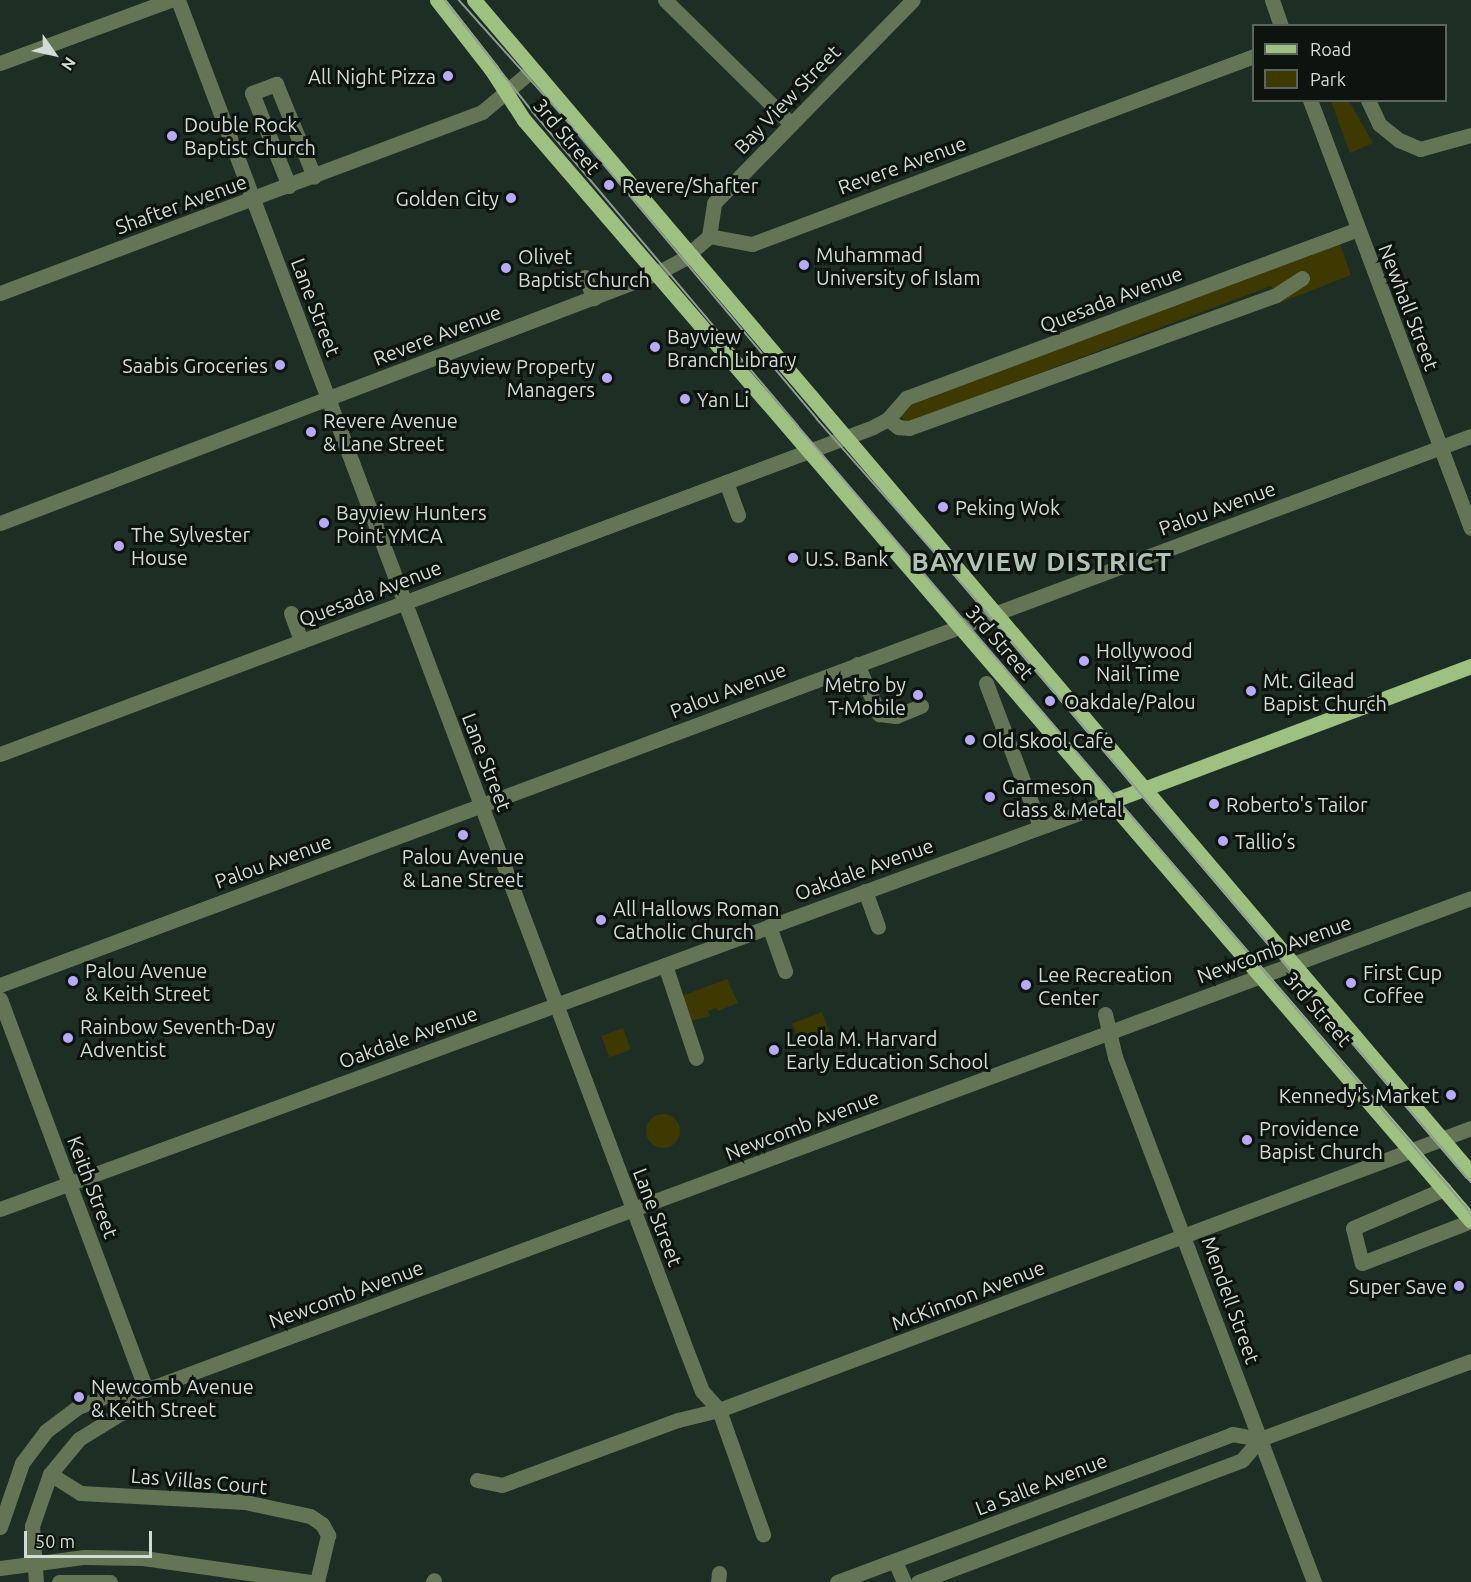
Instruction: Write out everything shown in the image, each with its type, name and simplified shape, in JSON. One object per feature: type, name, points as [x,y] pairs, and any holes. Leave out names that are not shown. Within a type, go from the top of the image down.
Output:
[{"type":"main road","name":"3rd Street","points":[[437,0],[524,120],[1108,802],[1261,975],[1471,1221]]},
{"type":"main road","name":"3rd Street","points":[[474,0],[843,437],[1471,1173]]},
{"type":"main road","name":"Oakdale Avenue","points":[[1108,802],[1471,666]]},
{"type":"street","points":[[0,63],[170,0]]},
{"type":"street","name":"Lane Street","points":[[178,0],[633,1211],[702,1391],[719,1410],[763,1534]]},
{"type":"street","points":[[665,0],[791,124]]},
{"type":"street","name":"Bay View Street","points":[[709,236],[714,203],[913,0]]},
{"type":"street","points":[[1272,0],[1280,24]]},
{"type":"street","name":"Revere Avenue","points":[[0,523],[657,273],[689,254],[709,236],[752,244],[1252,57]]},
{"type":"street","name":"Shafter Avenue","points":[[0,293],[253,200],[482,112],[532,70]]},
{"type":"street","points":[[289,186],[252,93],[276,84],[314,176]]},
{"type":"street","name":"Newhall Street","points":[[1311,102],[1356,230],[1443,447],[1471,528]]},
{"type":"street","points":[[1369,102],[1379,124],[1399,140],[1420,149],[1471,135]]},
{"type":"street","name":"Quesada Avenue","points":[[0,754],[809,451],[888,419],[906,398],[1356,230]]},
{"type":"street","points":[[585,278],[594,298]]},
{"type":"street","points":[[888,419],[898,427],[909,428],[1276,295],[1302,278]]},
{"type":"street","name":"Palou Avenue","points":[[0,985],[1471,436]]},
{"type":"street","points":[[726,482],[738,515]]},
{"type":"street","points":[[291,613],[302,641]]},
{"type":"street","points":[[858,664],[879,714],[896,716],[921,706]]},
{"type":"street","points":[[986,683],[1040,826]]},
{"type":"street","name":"Oakdale Avenue","points":[[0,1209],[1108,802]]},
{"type":"street","points":[[865,891],[878,927]]},
{"type":"street","name":"Newcomb Avenue","points":[[0,1527],[22,1463],[46,1431],[78,1407],[107,1395],[146,1390],[633,1211],[1471,897]]},
{"type":"street","points":[[769,926],[785,971]]},
{"type":"street","points":[[665,965],[696,1058]]},
{"type":"street","name":"Keith Street","points":[[0,999],[146,1390]]},
{"type":"street","name":"Mendell Street","points":[[1105,1014],[1112,1032],[1115,1057],[1185,1235],[1314,1582]]},
{"type":"street","name":"McKinnon Avenue","points":[[477,1480],[502,1485],[678,1420],[719,1410],[1471,1128]]},
{"type":"street","points":[[1444,1189],[1353,1228],[1352,1234],[1362,1263],[1471,1221]]},
{"type":"street","name":"La Salle Avenue","points":[[918,1582],[1242,1460],[1260,1439],[1471,1361]]},
{"type":"street","name":"Newcomb Avenue","points":[[36,1582],[32,1526],[50,1474],[79,1439],[122,1413],[146,1390]]},
{"type":"street","name":"La Salle Avenue","points":[[837,1582],[865,1577],[895,1561],[1232,1434],[1260,1439]]},
{"type":"street","name":"Las Villas Court","points":[[50,1474],[80,1493],[91,1495],[245,1502],[310,1516],[322,1524],[328,1535],[314,1582]]},
{"type":"street","points":[[0,1568],[33,1562],[143,1558],[314,1582]]},
{"type":"street","points":[[895,1561],[904,1582]]},
{"type":"street","points":[[59,1582],[110,1582]]},
{"type":"green space","points":[[1331,102],[1350,102],[1373,143],[1350,153]]},
{"type":"green space","points":[[1340,244],[1351,275],[1277,304],[1271,286],[909,422],[900,417],[905,407]]},
{"type":"green space","points":[[727,979],[738,1003],[718,1011],[716,1008],[708,1011],[710,1016],[687,1022],[677,998]]},
{"type":"green space","points":[[822,1012],[831,1035],[801,1047],[792,1023]]},
{"type":"green space","points":[[623,1028],[631,1050],[609,1057],[601,1036]]},
{"type":"green space","points":[[663,1114],[675,1119],[680,1131],[675,1143],[663,1148],[651,1143],[646,1131],[651,1119]]},
{"type":"tram line","points":[[445,0],[533,112],[798,426],[1471,1213]]},
{"type":"tram line","points":[[459,0],[564,117],[817,419],[972,595],[1471,1182]]},
{"type":"place","name":"All Night Pizza","points":[[448,76]]},
{"type":"place","name":"Double Rock Baptist Church","points":[[172,136]]},
{"type":"place","name":"Revere/Shafter","points":[[609,185]]},
{"type":"place","name":"Golden City","points":[[511,198]]},
{"type":"place","name":"Muhammad University of Islam","points":[[804,265]]},
{"type":"place","name":"Olivet Baptist Church","points":[[506,268]]},
{"type":"place","name":"Bayview Branch Library","points":[[655,347]]},
{"type":"place","name":"Saabis Groceries","points":[[280,365]]},
{"type":"place","name":"Bayview Property Managers","points":[[607,378]]},
{"type":"place","name":"Yan Li","points":[[685,399]]},
{"type":"place","name":"Revere Avenue & Lane Street","points":[[311,432]]},
{"type":"place","name":"Peking Wok","points":[[943,507]]},
{"type":"place","name":"Bayview Hunters Point YMCA","points":[[324,523]]},
{"type":"place","name":"The Sylvester House","points":[[119,546]]},
{"type":"place","name":"U.S. Bank","points":[[793,558]]},
{"type":"place","name":"Hollywood Nail Time","points":[[1084,661]]},
{"type":"place","name":"Mt. Gilead Bapist Church","points":[[1251,691]]},
{"type":"place","name":"Metro by T-Mobile","points":[[918,695]]},
{"type":"place","name":"Oakdale/Palou","points":[[1050,701]]},
{"type":"place","name":"Old Skool Cafe","points":[[970,740]]},
{"type":"place","name":"Garmeson Glass & Metal","points":[[990,797]]},
{"type":"place","name":"Roberto's Tailor","points":[[1214,804]]},
{"type":"place","name":"Palou Avenue & Lane Street","points":[[463,835]]},
{"type":"place","name":"Tallio’s","points":[[1223,841]]},
{"type":"place","name":"All Hallows Roman Catholic Church","points":[[601,920]]},
{"type":"place","name":"Palou Avenue & Keith Street","points":[[73,981]]},
{"type":"place","name":"First Cup Coffee","points":[[1351,983]]},
{"type":"place","name":"Lee Recreation Center","points":[[1026,985]]},
{"type":"place","name":"Rainbow Seventh-Day Adventist","points":[[68,1038]]},
{"type":"place","name":"Leola M. Harvard Early Education School","points":[[774,1050]]},
{"type":"place","name":"Kennedy's Market","points":[[1451,1095]]},
{"type":"place","name":"Providence Bapist Church","points":[[1247,1140]]},
{"type":"place","name":"Super Save","points":[[1459,1286]]},
{"type":"place","name":"Newcomb Avenue & Keith Street","points":[[79,1397]]},
{"type":"district","name":"BAYVIEW DISTRICT","points":[[1042,562]]}]
